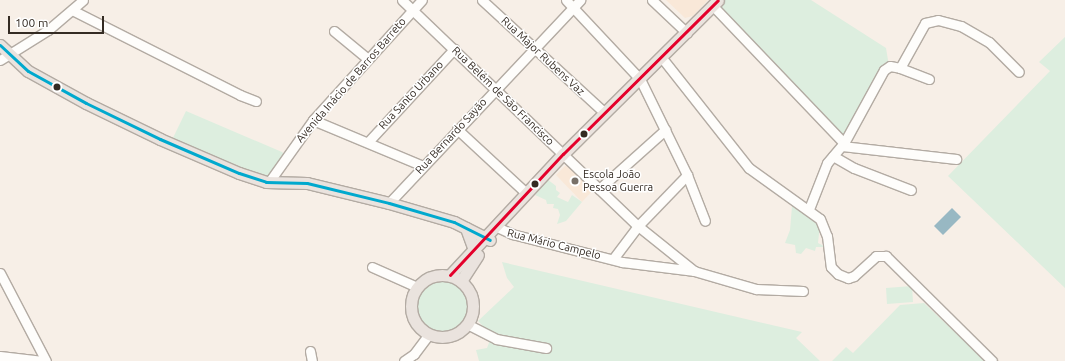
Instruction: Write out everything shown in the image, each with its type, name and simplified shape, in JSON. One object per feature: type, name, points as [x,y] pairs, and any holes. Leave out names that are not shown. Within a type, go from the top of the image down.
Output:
[{"type":"main road","points":[[461,281],[488,238],[526,193],[604,112],[662,58],[715,3]]},
{"type":"main road","points":[[0,45],[39,78],[106,113],[197,156],[239,173],[269,182],[299,182],[389,203],[442,218],[488,238]]},
{"type":"main road","points":[[466,228],[474,250]]},
{"type":"main road","points":[[450,275],[488,238]]},
{"type":"main road","points":[[450,275],[461,281],[469,290],[473,301],[472,313],[467,324],[453,335],[441,337],[429,334],[419,327],[413,316],[411,304],[417,287],[432,276],[450,275]]},
{"type":"street","points":[[0,60],[48,30],[83,0]]},
{"type":"street","name":"Rua Belém de São Francisco","points":[[402,0],[638,226],[694,271]]},
{"type":"street","name":"Avenida Inácio de Barros Barreto","points":[[269,182],[312,120],[422,0]]},
{"type":"street","name":"Rua Major Rubens Vaz","points":[[482,0],[535,47],[604,112]]},
{"type":"street","points":[[566,0],[640,79],[687,175],[705,221]]},
{"type":"street","name":"Rua Bernardo Sayão","points":[[389,203],[495,88],[580,0]]},
{"type":"street","points":[[652,0],[686,33]]},
{"type":"street","points":[[715,3],[843,144],[956,159]]},
{"type":"street","points":[[72,10],[240,95],[256,101]]},
{"type":"street","points":[[900,68],[921,29],[930,21],[938,20],[961,26],[989,42],[1019,72]]},
{"type":"street","points":[[334,31],[368,59]]},
{"type":"street","name":"Rua Santo Urbano","points":[[368,142],[454,49]]},
{"type":"street","points":[[662,58],[746,165],[809,209],[823,224],[831,267],[838,274],[848,278],[854,276],[876,256],[886,256],[992,361]]},
{"type":"street","points":[[809,209],[821,174],[843,144],[884,70],[890,66],[900,68],[929,79]]},
{"type":"street","points":[[312,120],[423,166]]},
{"type":"street","points":[[457,129],[526,193]]},
{"type":"street","points":[[599,188],[665,130]]},
{"type":"street","points":[[833,156],[854,168],[911,190]]},
{"type":"street","points":[[612,259],[638,226],[687,175]]},
{"type":"street","name":"Rua Mário Campelo","points":[[497,227],[512,234],[612,259]]},
{"type":"street","name":"Rua Belém de São Francisco","points":[[612,259],[694,271],[756,289],[803,291]]},
{"type":"street","points":[[372,267],[417,287]]},
{"type":"street","points":[[0,273],[46,361]]},
{"type":"street","points":[[467,324],[496,339],[546,348]]},
{"type":"street","points":[[404,361],[414,354],[429,334]]},
{"type":"street","points":[[310,351],[312,361]]},
{"type":"street","points":[[0,356],[43,361]]},
{"type":"shaded area","points":[[666,0],[708,0],[693,16],[685,18]]},
{"type":"shaded area","name":"Escola João Pessoa Guerra","points":[[565,166],[573,167],[595,188],[582,202],[556,175]]},
{"type":"green space","points":[[718,0],[811,0],[886,48],[889,66],[851,135],[840,136],[712,5]]},
{"type":"green space","points":[[1065,37],[1065,288],[948,176],[1050,71],[1039,62]]},
{"type":"green space","points":[[186,111],[284,154],[267,180],[171,142]]},
{"type":"green space","points":[[547,179],[556,186],[556,190],[560,193],[557,197],[568,202],[572,195],[582,202],[566,221],[557,224],[560,215],[558,209],[553,208],[554,204],[547,204],[546,200],[535,195]]},
{"type":"green space","points":[[792,206],[820,225],[818,243],[826,247],[816,247],[815,251],[806,248],[801,254],[796,253],[795,245],[785,243],[790,230]]},
{"type":"green space","points":[[502,262],[802,332],[796,338],[820,361],[479,361],[476,350],[487,348],[492,335],[478,321],[514,287],[507,278]]},
{"type":"green space","points":[[442,279],[452,281],[461,287],[467,296],[469,306],[467,316],[461,325],[452,331],[442,333],[432,331],[423,325],[417,316],[415,306],[417,296],[423,287],[432,281]]},
{"type":"green space","points":[[912,286],[913,302],[887,304],[886,288]]},
{"type":"green space","points":[[924,303],[985,361],[832,361],[846,347],[853,353],[900,305]]},
{"type":"water","points":[[952,208],[961,217],[943,235],[934,226]]},
{"type":"transit line","points":[[450,275],[563,154],[718,0]]},
{"type":"transit line","points":[[0,45],[28,71],[86,103],[160,139],[239,173],[266,182],[307,183],[389,203],[454,222],[490,240]]},
{"type":"place","name":"Escola João Pessoa Guerra","points":[[575,181]]}]
